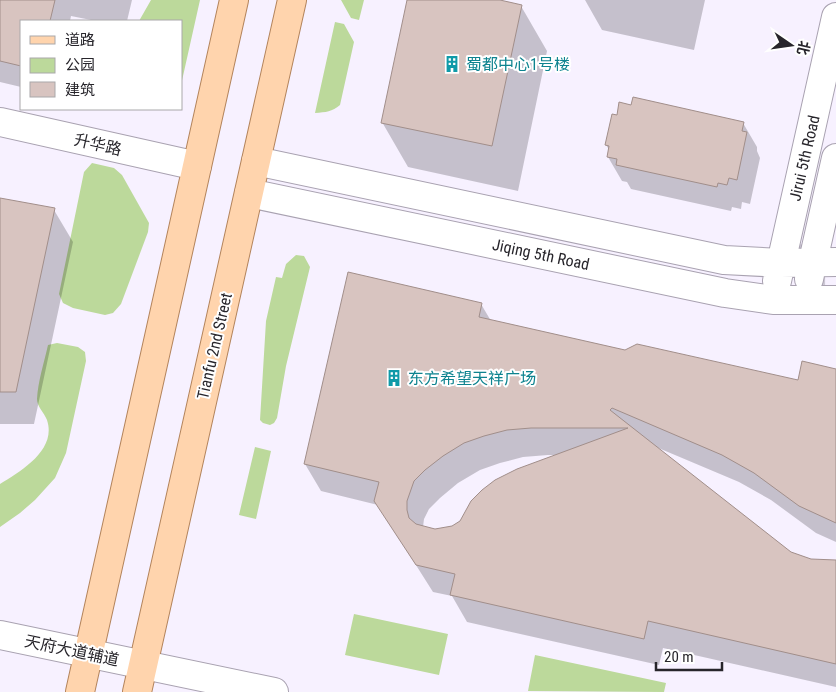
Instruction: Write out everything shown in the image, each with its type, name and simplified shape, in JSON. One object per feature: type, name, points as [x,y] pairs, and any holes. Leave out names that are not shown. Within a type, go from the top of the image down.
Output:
[{"type":"main road","points":[[80,692],[234,0]]},
{"type":"main road","name":"Tianfu 2nd Street","points":[[137,692],[292,0]]},
{"type":"street","name":"Jirui 5th Road","points":[[773,300],[836,17]]},
{"type":"street","name":"升华路","points":[[0,122],[197,166]]},
{"type":"street","name":"Jirui 5th Road","points":[[804,300],[824,262],[836,158]]},
{"type":"street","name":"Jiqing 5th Road","points":[[256,161],[724,260],[781,263],[824,262]]},
{"type":"street","name":"Jiqing 5th Road","points":[[249,193],[725,293],[773,300],[836,300]]},
{"type":"street","name":"天府大道辅道","points":[[0,635],[274,692]]},
{"type":"green space","points":[[151,0],[200,0],[182,81],[182,20],[140,20]]},
{"type":"green space","points":[[341,0],[364,0],[359,20],[351,18]]},
{"type":"green space","points":[[335,22],[344,24],[354,42],[340,105],[326,112],[315,113]]},
{"type":"green space","points":[[92,163],[114,168],[122,175],[149,223],[148,232],[121,304],[113,313],[105,315],[73,308],[63,303],[59,294],[84,172]]},
{"type":"green space","points":[[296,255],[304,256],[310,267],[286,366],[277,418],[270,425],[260,420],[266,321],[276,277],[282,278],[286,264]]},
{"type":"green space","points":[[57,343],[78,347],[85,352],[86,361],[66,453],[55,478],[35,500],[0,527],[0,484],[27,466],[42,450],[47,441],[49,431],[47,420],[38,405],[37,399],[48,345]]},
{"type":"green space","points":[[255,447],[271,451],[256,519],[239,515]]},
{"type":"green space","points":[[354,614],[448,634],[439,675],[345,655]]},
{"type":"green space","points":[[535,655],[666,683],[664,692],[528,691]]},
{"type":"building","points":[[0,0],[55,0],[50,20],[20,20],[20,66],[0,61]]},
{"type":"building","name":"蜀都中心1号楼","points":[[407,0],[500,0],[522,5],[492,146],[381,123]]},
{"type":"building","points":[[633,97],[744,122],[742,131],[747,132],[737,180],[729,178],[727,185],[718,183],[717,187],[616,165],[617,159],[607,157],[609,146],[605,145],[612,114],[617,115],[619,102],[631,105]]},
{"type":"building","points":[[0,198],[55,208],[16,392],[0,392]]},
{"type":"building","points":[[348,272],[482,303],[479,317],[625,350],[637,344],[798,380],[802,361],[836,369],[836,523],[799,506],[754,473],[722,455],[612,408],[610,410],[791,552],[811,559],[836,560],[836,664],[648,621],[644,639],[450,595],[455,574],[416,565],[374,501],[379,482],[304,464]],"holes":[[[531,428],[628,428],[517,469],[495,480],[471,501],[460,521],[452,526],[435,529],[416,524],[409,518],[407,501],[414,481],[443,456],[464,443],[507,430]]]},
{"type":"tunnel","points":[[799,244],[791,279],[836,279]]},
{"type":"place","name":"蜀都中心1号楼","points":[[452,64]]},
{"type":"place","name":"东方希望天祥广场","points":[[394,378]]}]
